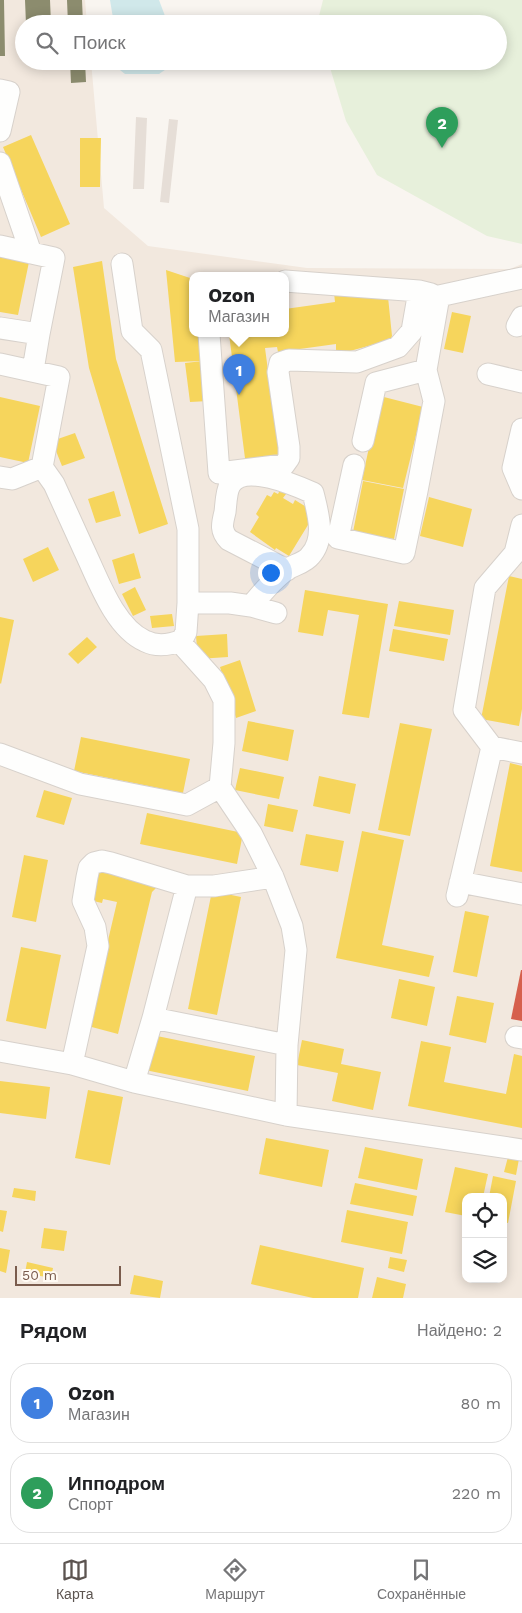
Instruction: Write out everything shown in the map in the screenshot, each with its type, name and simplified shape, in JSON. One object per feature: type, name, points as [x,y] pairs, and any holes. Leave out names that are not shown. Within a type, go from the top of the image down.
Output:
[{"type":"street","points":[[0,90],[9,92],[0,132]]},
{"type":"street","points":[[0,163],[31,252]]},
{"type":"street","points":[[0,246],[54,258],[33,370]]},
{"type":"street","points":[[0,364],[59,377],[42,467],[54,484],[108,601],[124,625],[145,641],[172,644],[182,640],[186,632],[188,604],[188,529],[152,350],[132,331],[122,264]]},
{"type":"street","points":[[289,281],[429,294],[522,278]]},
{"type":"street","points":[[209,337],[219,473],[284,465],[289,458],[289,447],[278,372],[280,363],[289,360],[357,362],[398,347],[412,331],[429,294]]},
{"type":"street","points":[[354,465],[338,538],[404,553],[418,491],[434,401],[426,370],[429,294]]},
{"type":"street","points":[[0,328],[39,334]]},
{"type":"street","points":[[363,441],[376,383],[426,370]]},
{"type":"street","points":[[488,374],[522,382]]},
{"type":"street","points":[[522,429],[513,468],[522,489]]},
{"type":"street","points":[[0,477],[12,479],[42,467]]},
{"type":"street","points":[[250,606],[286,570],[310,557],[319,541],[320,520],[313,493],[296,485],[252,474],[238,477],[230,485],[222,526],[224,535],[229,540],[286,570]]},
{"type":"street","points":[[522,525],[515,553],[485,588],[464,710],[492,747],[522,753]]},
{"type":"street","points":[[188,604],[250,606],[276,613]]},
{"type":"street","points":[[179,641],[214,680],[224,700],[224,743],[220,787],[251,833],[273,878],[292,926],[296,950],[287,1045],[286,1115]]},
{"type":"street","points":[[492,747],[459,889],[522,894]]},
{"type":"street","points":[[0,754],[80,784],[187,805],[220,787]]},
{"type":"street","points":[[72,1064],[98,946],[95,927],[83,902],[90,868],[94,862],[102,861],[187,886],[214,886],[273,878]]},
{"type":"street","points":[[134,1082],[153,1018],[187,886]]},
{"type":"street","points":[[153,1018],[287,1045]]},
{"type":"street","points":[[0,1052],[72,1064],[134,1082],[286,1115],[522,1150]]},
{"type":"shaded area","points":[[0,0],[85,0],[86,15],[15,15],[15,70],[92,70],[104,208],[148,246],[307,268],[510,269],[522,264],[522,1298],[0,1298]]},
{"type":"green space","points":[[323,0],[522,0],[522,244],[487,236],[377,175],[346,121],[331,70],[507,70],[507,15],[319,15]]},
{"type":"water","points":[[110,0],[159,0],[165,15],[112,15]]},
{"type":"water","points":[[120,70],[165,70],[159,74],[125,74]]},
{"type":"building: Жильё","points":[[31,135],[70,224],[41,237],[3,147]]},
{"type":"building: Жильё","points":[[80,138],[101,138],[100,187],[80,187]]},
{"type":"building: Жильё","points":[[0,256],[29,262],[18,315],[0,312]]},
{"type":"building: Жильё","points":[[102,261],[116,359],[168,524],[139,534],[89,368],[73,267]]},
{"type":"building: Жильё","points":[[166,270],[189,278],[189,337],[203,337],[209,401],[190,402],[185,363],[203,361],[175,362]]},
{"type":"building: Жильё","points":[[334,293],[388,297],[392,336],[390,340],[339,354],[336,351],[336,344],[278,352],[277,347],[265,348],[280,461],[246,466],[229,337],[289,337],[289,308],[335,302]]},
{"type":"building: Жильё","points":[[452,312],[471,316],[463,353],[444,349]]},
{"type":"building: Жильё","points":[[380,396],[423,407],[403,488],[362,480]]},
{"type":"building: Жильё","points":[[0,397],[40,406],[28,463],[0,457]]},
{"type":"building: Жильё","points":[[75,433],[85,458],[62,466],[52,441]]},
{"type":"building: Жильё","points":[[363,481],[404,489],[394,539],[353,532]]},
{"type":"building: Жильё","points":[[280,490],[286,494],[283,498],[293,504],[295,500],[308,508],[310,513],[307,517],[311,520],[289,556],[276,548],[275,550],[250,532],[259,517],[256,514],[267,495],[271,497],[274,492],[278,494]]},
{"type":"building: Жильё","points":[[114,491],[121,516],[96,523],[88,499]]},
{"type":"building: Жильё","points":[[429,497],[472,509],[463,547],[420,536]]},
{"type":"building: Жильё","points":[[48,547],[59,570],[33,582],[23,559]]},
{"type":"building: Жильё","points":[[134,553],[141,578],[119,584],[112,560]]},
{"type":"building: Жильё","points":[[509,576],[522,579],[522,709],[519,726],[481,719]]},
{"type":"building: Жильё","points":[[135,587],[146,610],[133,616],[122,594]]},
{"type":"building: Жильё","points":[[305,590],[388,604],[369,718],[342,714],[359,615],[328,610],[323,636],[298,632]]},
{"type":"building: Жильё","points":[[399,601],[454,610],[450,635],[394,626]]},
{"type":"building: Жильё","points":[[172,614],[174,626],[152,628],[150,616]]},
{"type":"building: Жильё","points":[[0,617],[14,620],[1,684],[0,683]]},
{"type":"building: Жильё","points":[[393,629],[448,639],[444,661],[389,651]]},
{"type":"building: Жильё","points":[[227,634],[228,657],[198,659],[196,636]]},
{"type":"building: Жильё","points":[[87,637],[97,647],[78,664],[68,654]]},
{"type":"building: Жильё","points":[[240,660],[256,711],[236,718],[220,667]]},
{"type":"building: Жильё","points":[[248,721],[294,730],[288,761],[242,751]]},
{"type":"building: Жильё","points":[[400,723],[432,729],[410,836],[378,830]]},
{"type":"building: Жильё","points":[[81,737],[190,759],[183,793],[74,771]]},
{"type":"building: Жильё","points":[[510,763],[522,766],[522,872],[490,866]]},
{"type":"building: Жильё","points":[[240,768],[284,777],[279,799],[235,790]]},
{"type":"building: Жильё","points":[[319,776],[356,784],[350,814],[313,806]]},
{"type":"building: Жильё","points":[[44,790],[72,798],[64,825],[36,817]]},
{"type":"building: Жильё","points":[[268,804],[298,810],[293,832],[264,826]]},
{"type":"building: Жильё","points":[[147,813],[243,833],[237,864],[140,844]]},
{"type":"building: Жильё","points":[[362,831],[404,840],[382,945],[434,956],[429,977],[336,958]]},
{"type":"building: Жильё","points":[[306,834],[344,841],[338,872],[300,865]]},
{"type":"building: Жильё","points":[[24,855],[48,860],[36,922],[12,917]]},
{"type":"building: Жильё","points":[[97,867],[157,887],[152,892],[118,1034],[88,1026],[117,902],[103,899],[102,903],[89,900]]},
{"type":"building: Жильё","points":[[212,891],[241,897],[217,1015],[188,1009]]},
{"type":"building: Жильё","points":[[465,911],[489,916],[477,977],[453,972]]},
{"type":"building: Жильё","points":[[21,947],[61,955],[46,1029],[6,1021]]},
{"type":"building: Жильё","points":[[399,979],[435,987],[427,1026],[391,1018]]},
{"type":"building: Жильё","points":[[457,996],[494,1003],[486,1043],[449,1035]]},
{"type":"building: Жильё","points":[[152,1035],[255,1056],[248,1091],[145,1070]]},
{"type":"building: Жильё","points":[[302,1040],[344,1049],[341,1064],[381,1072],[373,1110],[332,1101],[338,1073],[297,1065]]},
{"type":"building: Жильё","points":[[421,1041],[451,1047],[444,1082],[506,1094],[514,1054],[522,1056],[522,1128],[408,1106]]},
{"type":"building: Жильё","points":[[0,1081],[50,1087],[46,1119],[0,1113]]},
{"type":"building: Жильё","points":[[88,1090],[123,1097],[110,1165],[75,1158]]},
{"type":"building: Жильё","points":[[266,1138],[329,1150],[322,1187],[259,1174]]},
{"type":"building: Жильё","points":[[365,1147],[423,1159],[417,1190],[358,1178]]},
{"type":"building: Жильё","points":[[508,1157],[519,1159],[516,1175],[504,1172]]},
{"type":"building: Жильё","points":[[455,1167],[488,1174],[484,1193],[462,1193],[462,1215],[445,1212]]},
{"type":"building: Жильё","points":[[493,1176],[516,1181],[508,1223],[507,1193],[490,1193]]},
{"type":"building: Жильё","points":[[355,1183],[417,1196],[413,1216],[350,1204]]},
{"type":"building: Жильё","points":[[14,1188],[36,1191],[35,1201],[12,1197]]},
{"type":"building: Жильё","points":[[0,1210],[7,1211],[3,1232],[0,1231]]},
{"type":"building: Жильё","points":[[347,1210],[408,1222],[402,1254],[341,1242]]},
{"type":"building: Жильё","points":[[44,1228],[67,1231],[64,1251],[41,1248]]},
{"type":"building: Жильё","points":[[260,1245],[364,1268],[358,1298],[313,1298],[251,1284]]},
{"type":"building: Жильё","points":[[0,1248],[10,1250],[6,1273],[0,1271]]},
{"type":"building: Жильё","points":[[390,1257],[407,1260],[404,1272],[388,1268]]},
{"type":"building: Жильё","points":[[27,1262],[53,1268],[51,1278],[25,1273]]},
{"type":"building: Жильё","points":[[134,1275],[163,1281],[160,1298],[130,1294]]},
{"type":"building: Жильё","points":[[377,1277],[406,1284],[403,1298],[372,1298]]},
{"type":"building: Торговля","points":[[522,970],[522,1021],[511,1019]]},
{"type":"building: Промзона","points":[[0,0],[4,0],[5,56],[0,56]]},
{"type":"building: Промзона","points":[[25,0],[50,0],[51,15],[26,15]]},
{"type":"building: Промзона","points":[[67,0],[82,0],[83,15],[68,15]]},
{"type":"building: Промзона","points":[[70,70],[85,70],[86,82],[71,83]]},
{"type":"building: Прочее","points":[[136,117],[147,118],[144,189],[133,189]]},
{"type":"building: Прочее","points":[[169,119],[178,120],[169,203],[160,202]]},
{"type":"place","name":"Ипподром","points":[[442,148]]},
{"type":"place","name":"Ozon","points":[[239,395]]}]
